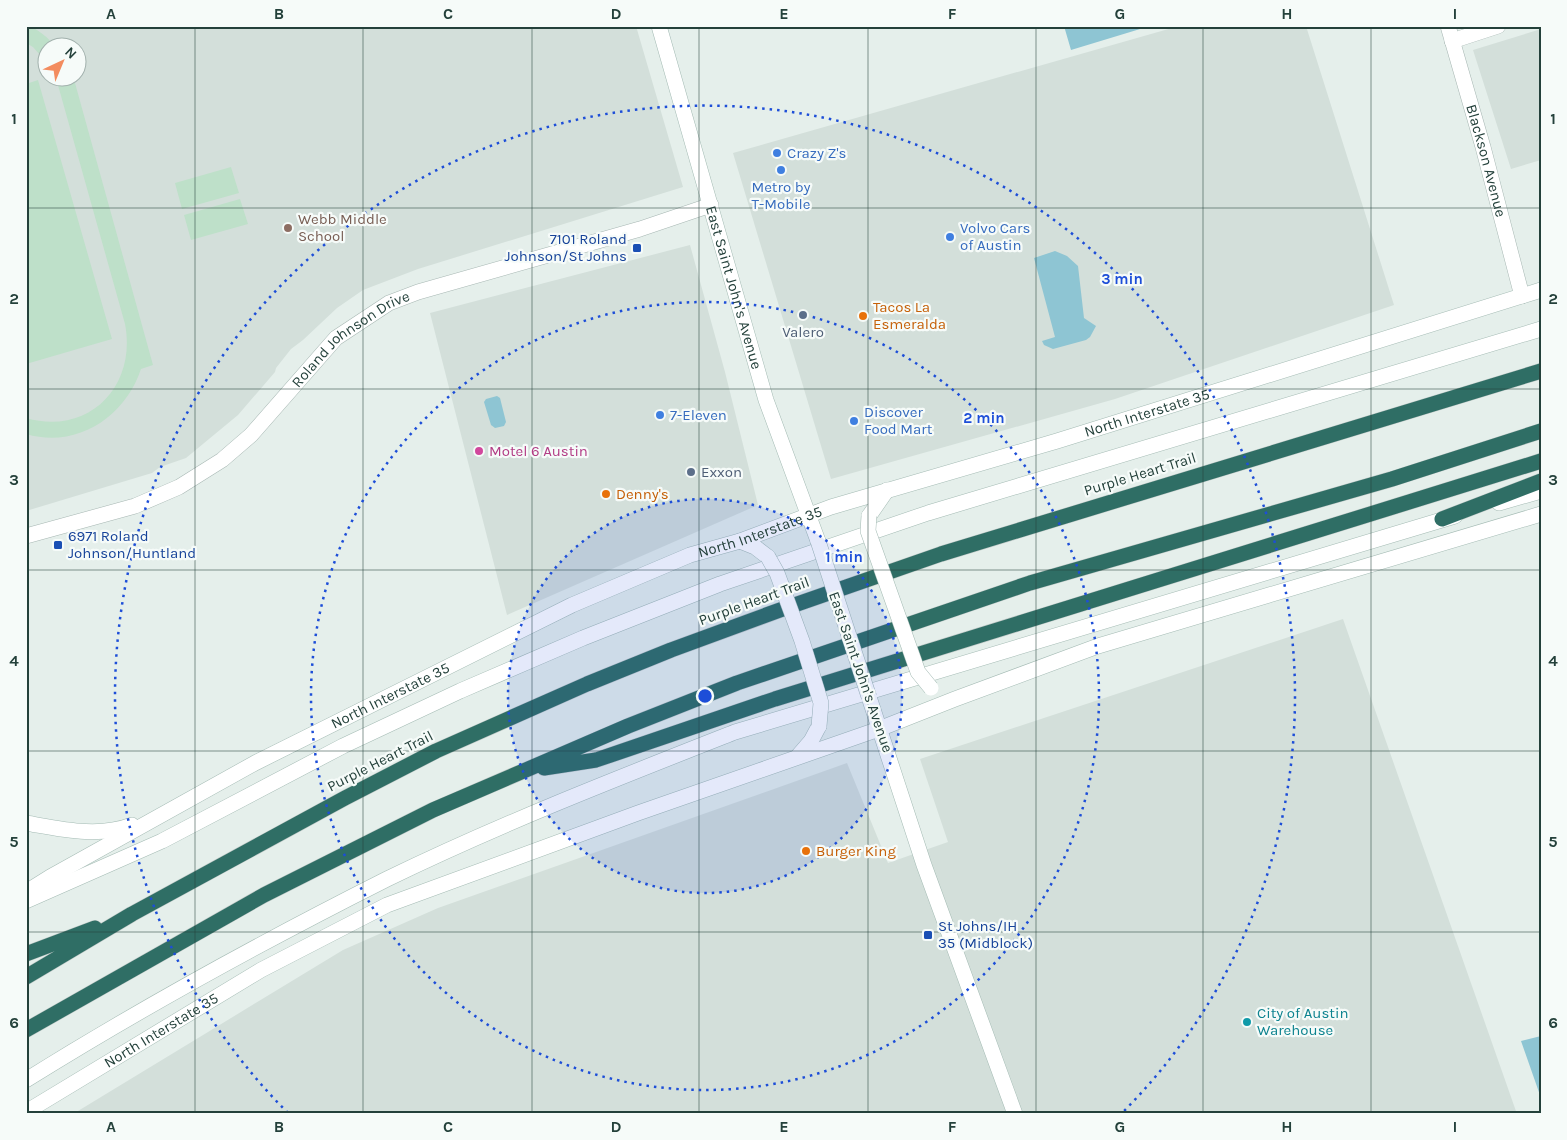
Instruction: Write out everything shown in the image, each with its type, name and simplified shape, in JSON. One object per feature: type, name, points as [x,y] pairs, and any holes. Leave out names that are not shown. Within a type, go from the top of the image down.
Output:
[{"type":"highway","name":"Purple Heart Trail","points":[[26,977],[132,914],[345,798],[436,751],[587,684],[671,650],[941,554],[1541,371]]},
{"type":"highway","points":[[26,1030],[264,895],[433,810],[628,726],[738,683],[1030,583],[1392,479],[1541,431]]},
{"type":"highway","points":[[520,772],[596,760],[775,699],[1541,461]]},
{"type":"highway","points":[[1442,520],[1541,481]]},
{"type":"highway","points":[[26,954],[132,914]]},
{"type":"main road","name":"East Saint John's Avenue","points":[[659,26],[766,400],[818,542],[879,729],[887,747],[924,865],[1016,1114]]},
{"type":"main road","name":"Blackson Avenue","points":[[1448,26],[1483,147],[1522,296]]},
{"type":"main road","points":[[1452,41],[1498,26]]},
{"type":"main road","name":"Roland Johnson Drive","points":[[26,536],[135,506],[179,487],[222,460],[252,435],[336,338],[389,303],[418,292],[640,229],[711,205]]},
{"type":"main road","name":"North Interstate 35","points":[[26,892],[255,764],[572,605],[690,556],[740,541],[808,514],[1057,441],[1541,290]]},
{"type":"main road","points":[[26,901],[162,841],[343,746],[460,691],[583,638],[720,584],[928,513],[1541,329]]},
{"type":"main road","points":[[887,490],[869,516],[868,531],[918,672],[931,688],[955,699]]},
{"type":"main road","points":[[26,1080],[119,1023],[268,941],[389,879],[506,825],[735,732],[1541,492]]},
{"type":"main road","name":"North Interstate 35","points":[[26,1112],[42,1108],[261,970],[387,905],[638,813],[879,729],[1098,646],[1541,514]]},
{"type":"main road","points":[[740,541],[755,547],[768,557],[777,573],[802,641],[820,703],[820,726],[811,741],[797,757]]},
{"type":"main road","points":[[26,824],[80,832],[120,829],[171,810]]},
{"type":"shaded area","name":"Webb Middle School","points":[[26,26],[636,26],[683,187],[418,269],[363,290],[337,308],[291,349],[275,372],[238,415],[186,458],[160,467],[152,473],[26,511]]},
{"type":"shaded area","points":[[1179,26],[1306,26],[1394,305],[1115,399],[831,479],[733,153]]},
{"type":"shaded area","points":[[1541,29],[1541,160],[1511,169],[1473,50]]},
{"type":"shaded area","points":[[690,245],[725,372],[758,505],[507,615],[430,313]]},
{"type":"shaded area","points":[[1343,619],[1517,1114],[73,1114],[343,950],[438,908],[847,763],[888,863],[948,842],[920,759]]},
{"type":"green space","points":[[26,26],[38,31],[47,38],[38,38],[38,53],[26,43]]},
{"type":"green space","points":[[38,80],[38,88],[40,88],[112,339],[26,364],[26,84]]},
{"type":"green space","points":[[59,88],[76,88],[153,365],[141,369],[134,386],[123,402],[111,415],[97,425],[81,433],[63,437],[26,434],[26,418],[49,422],[70,420],[88,413],[104,401],[116,386],[123,367],[127,347],[125,324]]},
{"type":"green space","points":[[231,167],[239,193],[182,209],[175,183]]},
{"type":"green space","points":[[240,199],[248,224],[191,240],[184,215]]},
{"type":"water","points":[[1064,26],[1150,26],[1071,50]]},
{"type":"water","points":[[1055,251],[1067,256],[1078,266],[1084,318],[1096,326],[1090,337],[1086,340],[1053,349],[1044,345],[1042,341],[1055,337],[1034,258]]},
{"type":"water","points":[[497,396],[500,398],[506,422],[504,426],[495,428],[491,425],[484,402],[486,399]]},
{"type":"water","points":[[1541,1036],[1541,1098],[1521,1041]]},
{"type":"place","name":"Crazy Z's","points":[[777,153]]},
{"type":"place","name":"Metro by T-Mobile","points":[[781,170]]},
{"type":"place","name":"Webb Middle School","points":[[288,228]]},
{"type":"place","name":"Volvo Cars of Austin","points":[[950,237]]},
{"type":"place","name":"7101 Roland Johnson/St Johns","points":[[637,248]]},
{"type":"place","name":"Valero","points":[[803,315]]},
{"type":"place","name":"Tacos La Esmeralda","points":[[863,316]]},
{"type":"place","name":"7-Eleven","points":[[660,415]]},
{"type":"place","name":"Discover Food Mart","points":[[854,421]]},
{"type":"place","name":"Motel 6 Austin","points":[[479,451]]},
{"type":"place","name":"Exxon","points":[[691,472]]},
{"type":"place","name":"Denny's","points":[[606,494]]},
{"type":"place","name":"6971 Roland Johnson/Huntland","points":[[58,545]]},
{"type":"place","name":"Burger King","points":[[806,851]]},
{"type":"place","name":"St Johns/IH 35 (Midblock)","points":[[928,935]]},
{"type":"place","name":"City of Austin Warehouse","points":[[1247,1022]]}]
